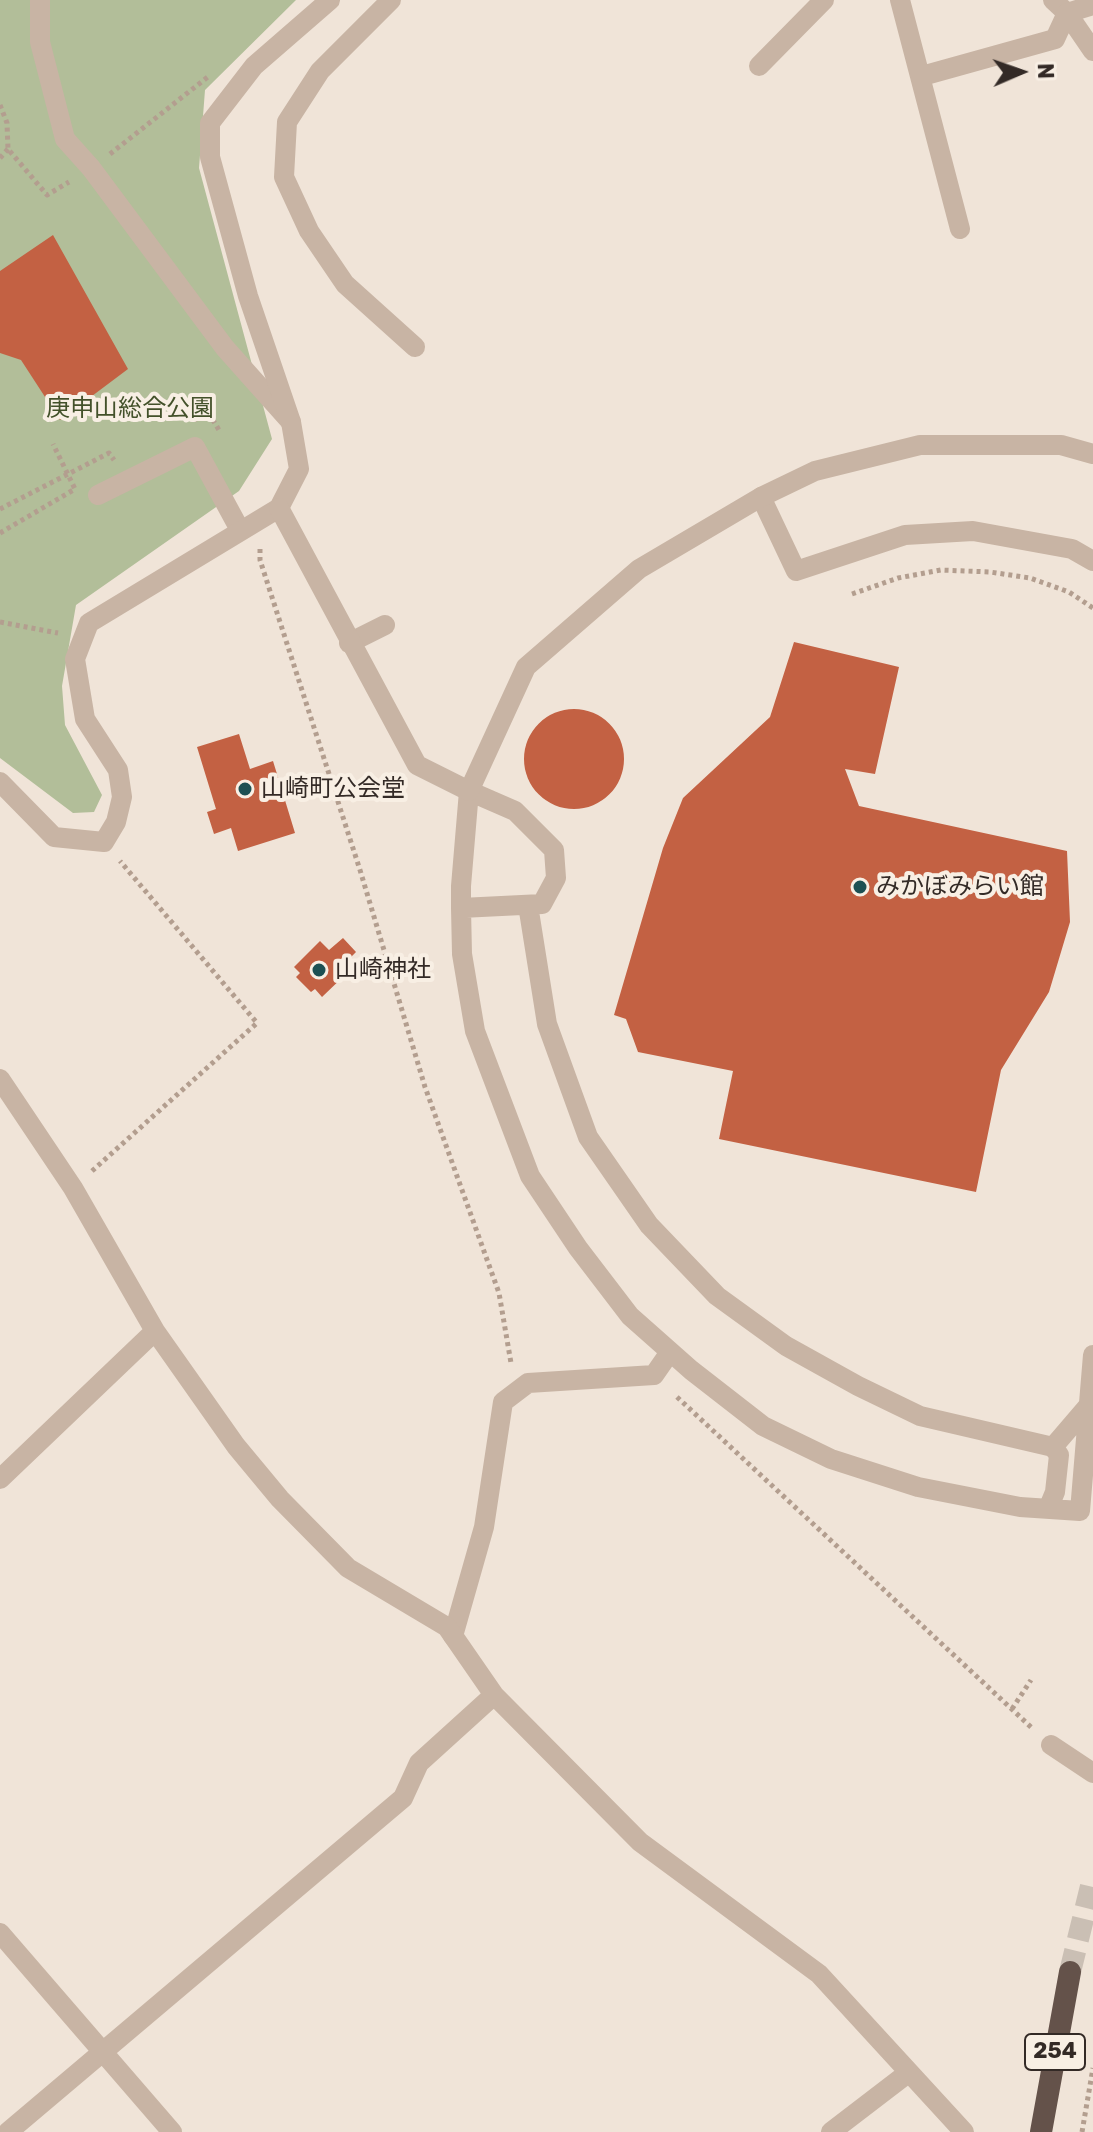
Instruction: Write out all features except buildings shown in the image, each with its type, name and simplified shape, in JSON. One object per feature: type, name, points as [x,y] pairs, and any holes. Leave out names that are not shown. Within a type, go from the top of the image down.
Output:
[{"type":"highway","name":"254","points":[[1041,2132],[1070,1972]]},
{"type":"street","points":[[40,0],[40,42],[65,139],[91,168],[225,348],[291,422]]},
{"type":"street","points":[[0,782],[54,837],[104,842],[116,822],[122,797],[118,770],[85,719],[75,659],[89,623],[270,512],[299,469],[291,422],[248,296],[210,157],[210,123],[254,66],[330,0]]},
{"type":"street","points":[[391,0],[320,71],[287,122],[284,177],[309,231],[345,284],[415,347]]},
{"type":"street","points":[[759,66],[824,0]]},
{"type":"street","points":[[900,0],[960,229]]},
{"type":"street","points":[[1060,7],[1093,5]]},
{"type":"street","points":[[922,76],[1055,39],[1060,7]]},
{"type":"street","points":[[1060,7],[1093,51]]},
{"type":"street","points":[[1093,454],[1061,445],[920,445],[815,471],[761,497],[639,569],[526,667],[469,791],[461,908],[462,954],[475,1031],[530,1176],[578,1248],[630,1316],[763,1426],[831,1459],[918,1487],[1048,1509],[1080,1511],[1093,1355]]},
{"type":"street","points":[[98,495],[195,447],[240,530]]},
{"type":"street","points":[[761,497],[796,571],[905,535],[973,531],[1072,549],[1093,561]]},
{"type":"street","points":[[270,512],[349,643],[417,765],[515,811],[554,850],[556,878],[542,904],[461,908]]},
{"type":"street","points":[[349,643],[385,625]]},
{"type":"street","points":[[528,905],[547,1024],[588,1137],[649,1225],[707,1286],[786,1346],[920,1416],[1053,1447],[1059,1455],[1055,1492],[1048,1509]]},
{"type":"street","points":[[0,1079],[73,1188],[155,1331],[236,1446],[280,1499],[348,1568],[447,1627],[494,1695],[640,1842],[819,1974],[964,2132]]},
{"type":"street","points":[[0,1479],[155,1331]]},
{"type":"street","points":[[453,1636],[484,1527],[503,1402],[528,1383],[654,1375],[670,1352]]},
{"type":"street","points":[[1053,1447],[1089,1405]]},
{"type":"street","points":[[8,2132],[403,1798],[419,1763],[494,1695]]},
{"type":"street","points":[[1051,1745],[1093,1773]]},
{"type":"street","points":[[0,1933],[172,2132]]},
{"type":"street","points":[[831,2132],[908,2073]]},
{"type":"path","points":[[0,105],[7,123],[8,149],[47,195],[91,168],[210,75],[254,66]]},
{"type":"path","points":[[0,158],[8,149]]},
{"type":"path","points":[[0,533],[75,489],[53,444]]},
{"type":"path","points":[[270,512],[260,560],[360,870],[425,1087],[499,1293],[516,1392]]},
{"type":"path","points":[[852,594],[898,578],[941,570],[990,572],[1056,588],[1093,608]]},
{"type":"path","points":[[0,622],[84,637]]},
{"type":"path","points":[[73,1188],[257,1023],[104,842]]},
{"type":"path","points":[[654,1375],[1051,1745]]},
{"type":"path","points":[[1012,1709],[1031,1680]]},
{"type":"path","points":[[1082,2132],[1093,2068]]},
{"type":"green space","name":"庚申山総合公園","points":[[0,0],[296,0],[205,90],[199,168],[272,439],[239,491],[76,605],[62,686],[65,725],[102,795],[94,812],[73,813],[0,758]]},
{"type":"tunnel","points":[[1070,1972],[1093,1878]]},
{"type":"place","name":"山崎町公会堂","points":[[245,789]]},
{"type":"place","name":"みかぼみらい館","points":[[860,887]]},
{"type":"place","name":"山崎神社","points":[[319,970]]}]
